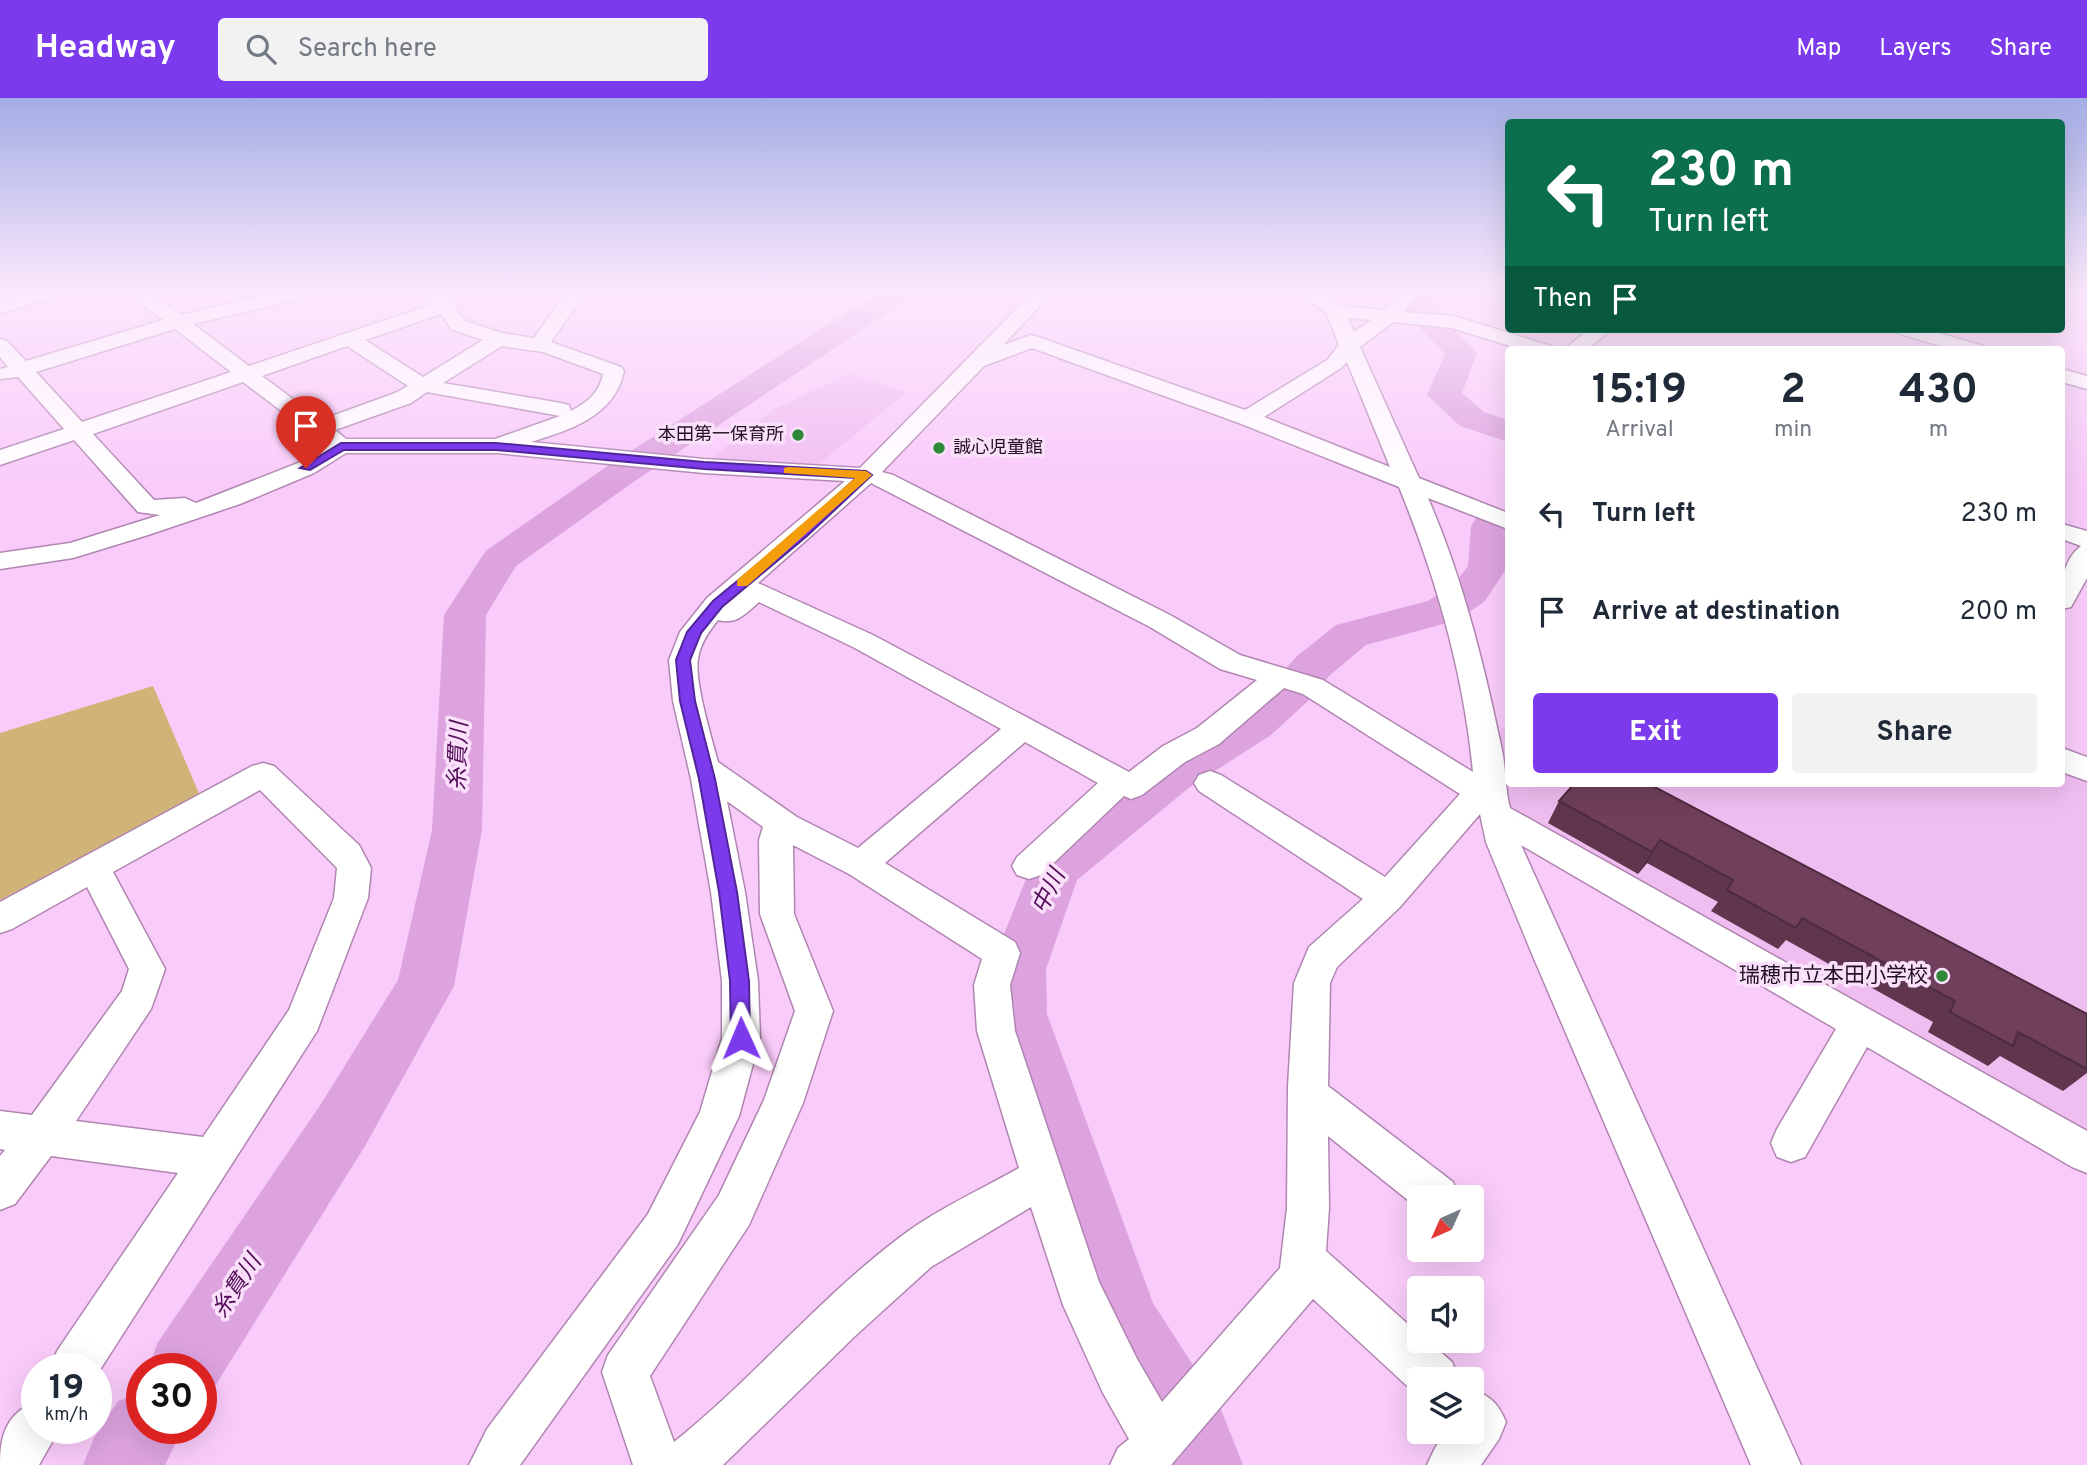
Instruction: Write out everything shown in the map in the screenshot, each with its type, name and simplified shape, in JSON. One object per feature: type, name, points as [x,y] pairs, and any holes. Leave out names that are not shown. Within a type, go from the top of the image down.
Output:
[{"type":"street","points":[[11,357],[147,507],[172,508],[252,490]]},
{"type":"street","points":[[0,375],[63,357]]},
{"type":"street","points":[[223,357],[341,446]]},
{"type":"street","points":[[0,458],[302,357]]},
{"type":"street","points":[[376,357],[421,385],[561,410]]},
{"type":"street","points":[[318,429],[403,398],[469,357]]},
{"type":"street","points":[[496,446],[588,412],[608,394],[614,380],[614,371],[574,357]]},
{"type":"street","points":[[495,1465],[504,1446],[663,1229],[719,1116],[741,1038],[740,981],[728,892],[705,768],[688,701],[683,660],[694,632],[718,604],[866,475],[983,357]]},
{"type":"street","points":[[975,365],[994,357]]},
{"type":"street","points":[[1075,357],[1247,418],[1505,522]]},
{"type":"street","points":[[1247,418],[1334,364],[1340,357]]},
{"type":"street","points":[[1355,357],[1436,546],[1462,633],[1487,752],[1489,802],[1503,842],[1549,954],[1776,1465]]},
{"type":"street","points":[[2065,376],[2087,383]]},
{"type":"street","points":[[0,561],[73,550],[252,490],[306,468],[341,446],[496,446],[704,466],[866,475],[885,480],[1149,616],[1230,662],[1313,687],[1489,802],[1860,1023],[2087,1153]]},
{"type":"street","points":[[2065,532],[2087,540]]},
{"type":"street","points":[[2065,595],[2087,552]]},
{"type":"street","points":[[705,619],[717,622],[756,592],[863,641],[1131,787],[1174,754],[1208,736],[1280,677]]},
{"type":"street","points":[[861,865],[1023,727]]},
{"type":"street","points":[[2065,760],[2087,770]]},
{"type":"street","points":[[705,768],[780,823],[861,865],[1002,953],[992,985],[996,1031],[1079,1289],[1119,1376],[1147,1454],[1301,1278],[1308,1208],[1312,983],[1322,958],[1489,802]]},
{"type":"street","points":[[0,919],[263,774],[347,855],[354,868],[351,898],[304,1019],[84,1353]]},
{"type":"street","points":[[1029,866],[1120,781]]},
{"type":"street","points":[[1210,783],[1388,897]]},
{"type":"street","points":[[658,1465],[625,1372],[734,1210],[783,1103],[814,1010],[777,914],[776,839],[780,823]]},
{"type":"street","points":[[0,1189],[43,1134],[138,998],[147,969],[94,868]]},
{"type":"street","points":[[1791,1143],[1860,1023]]},
{"type":"street","points":[[1308,1095],[1423,1185]]},
{"type":"street","points":[[0,1130],[213,1158]]},
{"type":"street","points":[[684,1465],[720,1436],[838,1321],[916,1252],[1044,1176]]},
{"type":"street","points":[[1303,1259],[1422,1367]]},
{"type":"street","points":[[11,1465],[25,1444]]},
{"type":"street","points":[[1452,1465],[1467,1444]]},
{"type":"shaded area","name":"本田第一保育所","points":[[849,374],[907,392],[815,467],[710,460],[774,409]]},
{"type":"shaded area","points":[[153,686],[201,798],[0,900],[0,733]]},
{"type":"shaded area","name":"瑞穂市立本田小学校","points":[[1505,726],[1505,787],[2065,787],[2065,768],[2087,778],[2087,1139],[1507,814],[1496,735]]},
{"type":"building","points":[[1571,787],[1655,787],[2087,1014],[2087,1069],[2018,1032],[2013,1046],[1950,1012],[1955,1001],[1802,918],[1796,928],[1727,890],[1733,880],[1660,840],[1652,852],[1559,801]]},
{"type":"waterway","name":"糸貫川","points":[[194,1353],[343,1125],[425,986],[457,830],[465,615],[501,558],[619,475],[800,357]]},
{"type":"waterway","name":"中川","points":[[1459,357],[1444,395],[1472,419],[1505,431]]},
{"type":"waterway","name":"中川","points":[[1205,1465],[1193,1434],[1125,1324],[1018,1014],[1018,969],[1055,869],[1173,774],[1254,724],[1292,690],[1313,666],[1351,635],[1443,611],[1470,592],[1488,566],[1490,526],[1505,523]]},
{"type":"waterway","name":"糸貫川","points":[[121,1465],[135,1444]]},
{"type":"slow traffic","points":[[742,583],[866,475],[788,471]]},
{"type":"place","name":"本田第一保育所","points":[[798,435]]},
{"type":"place","name":"誠心児童館","points":[[939,448]]},
{"type":"place","name":"瑞穂市立本田小学校","points":[[1942,976]]},
{"type":"route","points":[[306,468],[341,446],[496,446],[704,466],[866,475],[718,604],[694,632],[683,660],[688,701],[707,779],[728,892],[740,981],[741,1038]]}]
